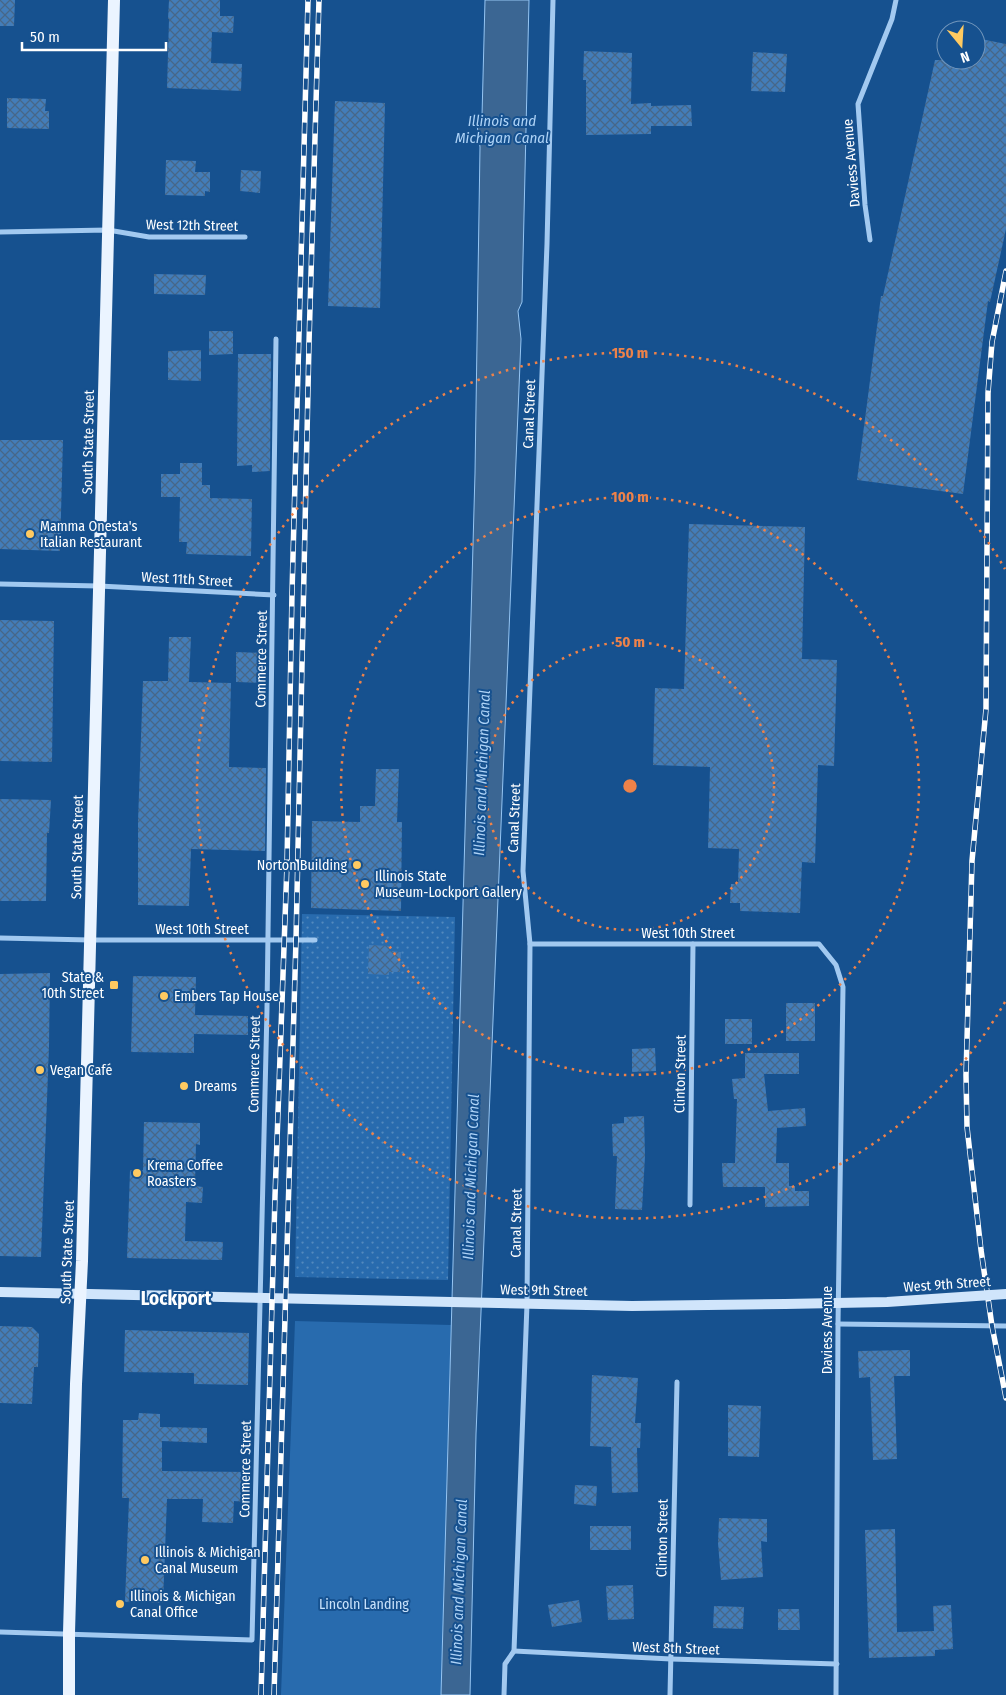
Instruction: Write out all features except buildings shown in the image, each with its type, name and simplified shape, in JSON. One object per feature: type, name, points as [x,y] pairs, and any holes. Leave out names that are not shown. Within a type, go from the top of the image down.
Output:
[{"type":"main road","name":"South State Street","points":[[69,1695],[69,1633],[76,1384],[81,1294],[114,0]]},
{"type":"main road","name":"West 9th Street","points":[[0,1292],[632,1306],[887,1302],[1006,1294]]},
{"type":"street","name":"Canal Street","points":[[504,1695],[505,1664],[514,1651],[527,1304],[530,944],[523,871],[547,244],[553,0]]},
{"type":"street","name":"Daviess Avenue","points":[[870,240],[865,205],[858,104],[892,19],[896,0]]},
{"type":"street","name":"West 12th Street","points":[[0,232],[108,230],[149,237],[246,237]]},
{"type":"street","name":"Commerce Street","points":[[69,1633],[252,1640],[261,1298],[274,595],[276,339]]},
{"type":"street","name":"West 11th Street","points":[[0,584],[99,586],[274,595]]},
{"type":"street","name":"West 10th Street","points":[[0,938],[315,940]]},
{"type":"street","name":"West 10th Street","points":[[530,944],[819,944],[836,965]]},
{"type":"street","name":"Clinton Street","points":[[690,1205],[693,944]]},
{"type":"street","name":"Daviess Avenue","points":[[836,965],[843,987],[838,1324],[836,1695]]},
{"type":"street","points":[[838,1324],[1006,1326]]},
{"type":"street","name":"Clinton Street","points":[[670,1695],[677,1382]]},
{"type":"street","points":[[0,1632],[69,1633]]},
{"type":"street","name":"West 8th Street","points":[[514,1651],[671,1659],[837,1664]]},
{"type":"green space","points":[[302,914],[455,917],[448,1280],[295,1277]]},
{"type":"green space","name":"Lincoln Landing","points":[[295,1321],[451,1325],[441,1695],[281,1695]]},
{"type":"water","name":"Illinois and Michigan Canal","points":[[485,0],[529,0],[522,302],[518,311],[521,339],[476,1434],[470,1695],[441,1695],[475,473],[480,147],[477,125],[482,116]]},
{"type":"railway","points":[[261,1695],[275,1196],[287,864],[292,593],[308,0]]},
{"type":"railway","points":[[274,1695],[296,940],[309,343],[319,0]]},
{"type":"railway","points":[[1006,271],[992,342],[988,393],[986,709],[972,861],[966,1075],[967,1127],[981,1250],[992,1326],[1006,1398]]},
{"type":"place","name":"Mamma Onesta's Italian Restaurant","points":[[30,534]]},
{"type":"place","name":"Norton Building","points":[[357,865]]},
{"type":"place","name":"Illinois State Museum-Lockport Gallery","points":[[365,884]]},
{"type":"place","name":"State & 10th Street","points":[[114,985]]},
{"type":"place","name":"Embers Tap House","points":[[164,996]]},
{"type":"place","name":"Vegan Café","points":[[40,1070]]},
{"type":"place","name":"Dreams","points":[[184,1086]]},
{"type":"place","name":"Krema Coffee Roasters","points":[[137,1173]]},
{"type":"place","name":"Illinois & Michigan Canal Museum","points":[[145,1560]]},
{"type":"place","name":"Illinois & Michigan Canal Office","points":[[120,1604]]},
{"type":"district","name":"Lockport","points":[[176,1298]]}]
